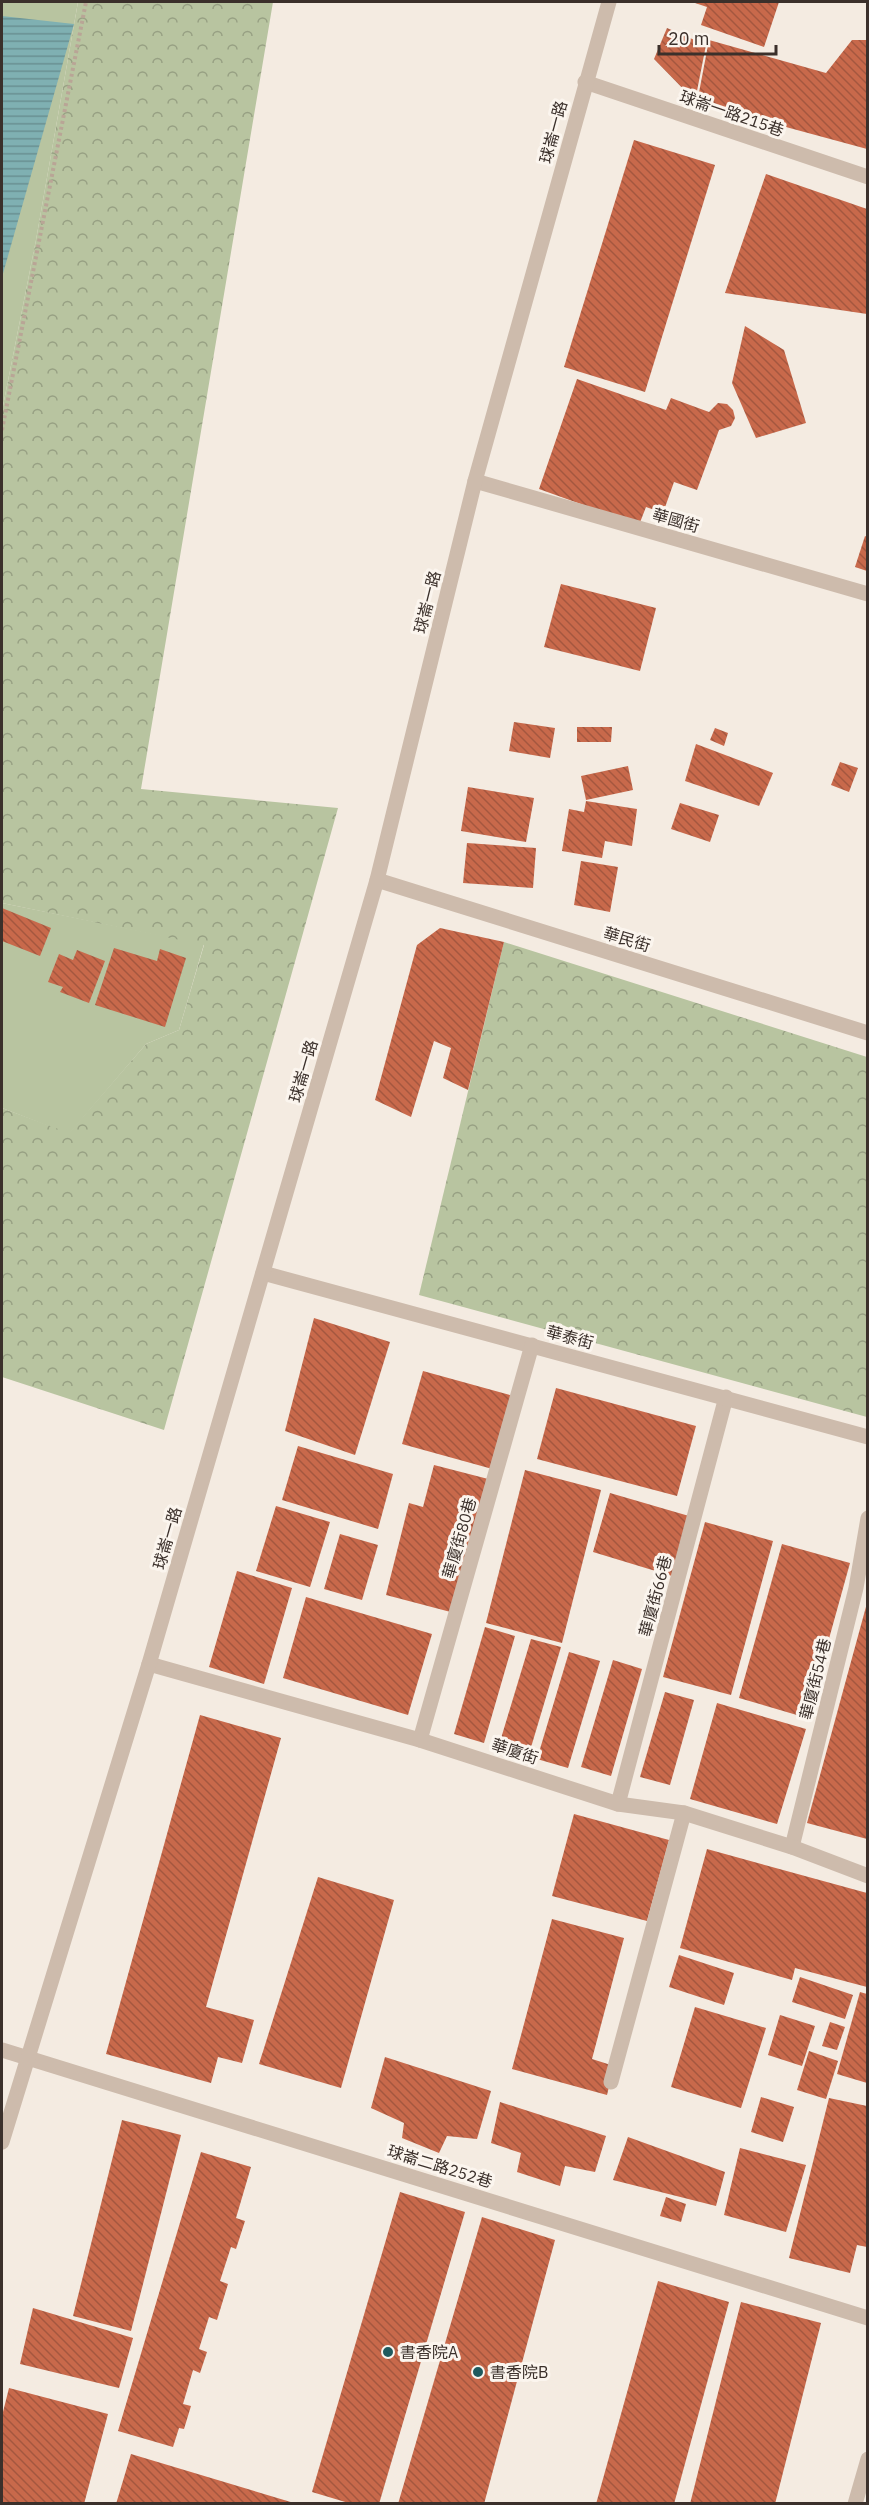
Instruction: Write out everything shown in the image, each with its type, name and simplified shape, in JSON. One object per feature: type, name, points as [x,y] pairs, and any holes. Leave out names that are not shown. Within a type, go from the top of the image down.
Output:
[{"type":"street","name":"球崙一路","points":[[2,2142],[26,2057],[149,1664],[377,880],[475,481],[609,2]]},
{"type":"street","name":"球崙一路215巷","points":[[585,82],[867,177]]},
{"type":"street","name":"華國街","points":[[475,481],[867,594]]},
{"type":"street","name":"華民街","points":[[377,880],[867,1033]]},
{"type":"street","name":"華泰街","points":[[263,1273],[867,1437]]},
{"type":"street","name":"華廈街80巷","points":[[420,1740],[532,1345]]},
{"type":"street","name":"華廈街66巷","points":[[618,1804],[726,1397]]},
{"type":"street","name":"華廈街54巷","points":[[792,1847],[856,1588],[867,1518]]},
{"type":"street","name":"華廈街","points":[[149,1664],[420,1740],[618,1804],[684,1813],[792,1847],[867,1876]]},
{"type":"street","points":[[611,2082],[684,1813]]},
{"type":"street","name":"球崙二路252巷","points":[[2,2050],[867,2318]]},
{"type":"street","points":[[855,2504],[867,2459]]},
{"type":"path","points":[[2,430],[86,2]]},
{"type":"green space","points":[[2,2],[78,2],[36,240],[2,411]]},
{"type":"green space","points":[[78,2],[273,2],[141,789],[338,808],[164,1430],[2,1377],[2,1108],[69,1133],[146,1044],[179,1030],[204,945],[2,903],[2,411],[36,240]]},
{"type":"green space","points":[[2,903],[204,944],[179,1030],[146,1044],[69,1134],[2,1108]]},
{"type":"green space","points":[[504,942],[867,1057],[867,1417],[419,1295]]},
{"type":"water","points":[[2,16],[74,24],[2,277]]},
{"type":"building","points":[[692,2],[779,2],[764,47],[701,25],[707,7]]},
{"type":"building","points":[[667,28],[706,45],[695,101],[654,59]]},
{"type":"building","points":[[709,40],[826,73],[852,40],[867,40],[867,149],[697,103]]},
{"type":"building","points":[[634,140],[715,165],[645,392],[564,367]]},
{"type":"building","points":[[766,174],[867,209],[867,314],[725,293]]},
{"type":"building","points":[[745,326],[784,350],[806,423],[756,438],[732,383]]},
{"type":"building","points":[[577,379],[666,410],[671,398],[709,412],[718,403],[727,404],[733,410],[735,418],[731,426],[719,430],[697,490],[674,482],[663,513],[646,507],[639,525],[539,489]]},
{"type":"building","points":[[865,536],[867,537],[867,571],[855,567]]},
{"type":"building","points":[[561,584],[656,608],[640,671],[544,647]]},
{"type":"building","points":[[514,722],[555,728],[550,758],[509,751]]},
{"type":"building","points":[[577,727],[612,727],[611,742],[577,742]]},
{"type":"building","points":[[715,728],[728,733],[724,746],[710,740]]},
{"type":"building","points":[[696,744],[773,773],[759,806],[685,781]]},
{"type":"building","points":[[840,762],[858,768],[849,792],[831,785]]},
{"type":"building","points":[[628,766],[633,790],[586,800],[581,776]]},
{"type":"building","points":[[468,787],[534,798],[526,842],[461,831]]},
{"type":"building","points":[[586,801],[637,809],[632,846],[605,841],[602,858],[562,851],[569,809],[584,812]]},
{"type":"building","points":[[680,803],[719,815],[710,842],[671,829]]},
{"type":"building","points":[[467,843],[536,848],[533,888],[463,883]]},
{"type":"building","points":[[581,861],[618,867],[610,912],[574,905]]},
{"type":"building","points":[[2,908],[51,928],[40,956],[2,941]]},
{"type":"building","points":[[440,928],[504,942],[468,1090],[443,1078],[451,1048],[434,1041],[411,1117],[375,1100],[417,945]]},
{"type":"building","points":[[114,948],[157,961],[160,949],[186,958],[165,1027],[95,1005]]},
{"type":"building","points":[[77,950],[105,961],[89,1003],[60,992],[63,987],[48,982],[59,954],[73,960]]},
{"type":"building","points":[[314,1318],[390,1342],[355,1455],[285,1431]]},
{"type":"building","points":[[423,1371],[517,1397],[496,1470],[402,1444]]},
{"type":"building","points":[[556,1388],[696,1426],[677,1496],[537,1459]]},
{"type":"building","points":[[298,1446],[393,1474],[378,1529],[282,1500]]},
{"type":"building","points":[[434,1465],[496,1481],[462,1615],[386,1595],[409,1503],[423,1507]]},
{"type":"building","points":[[525,1470],[601,1490],[562,1643],[486,1623]]},
{"type":"building","points":[[610,1493],[689,1516],[672,1576],[593,1552]]},
{"type":"building","points":[[276,1506],[330,1522],[310,1587],[256,1571]]},
{"type":"building","points":[[705,1522],[773,1541],[731,1695],[663,1677]]},
{"type":"building","points":[[340,1534],[378,1545],[362,1600],[324,1589]]},
{"type":"building","points":[[782,1544],[850,1563],[807,1718],[739,1698]]},
{"type":"building","points":[[237,1571],[292,1588],[264,1684],[209,1667]]},
{"type":"building","points":[[306,1597],[432,1634],[408,1715],[283,1678]]},
{"type":"building","points":[[867,1603],[867,1839],[807,1823]]},
{"type":"building","points":[[485,1627],[515,1636],[484,1743],[454,1734]]},
{"type":"building","points":[[531,1639],[561,1647],[529,1754],[499,1745]]},
{"type":"building","points":[[569,1652],[600,1661],[568,1768],[537,1759]]},
{"type":"building","points":[[613,1660],[642,1669],[611,1776],[581,1767]]},
{"type":"building","points":[[665,1692],[694,1700],[670,1785],[640,1777]]},
{"type":"building","points":[[717,1703],[806,1729],[777,1824],[690,1799]]},
{"type":"building","points":[[200,1715],[281,1738],[206,2007],[254,2020],[242,2063],[218,2057],[211,2083],[106,2054]]},
{"type":"building","points":[[574,1814],[669,1840],[647,1921],[552,1896]]},
{"type":"building","points":[[707,1849],[867,1893],[867,1987],[795,1968],[792,1980],[680,1948]]},
{"type":"building","points":[[318,1877],[394,1900],[341,2088],[259,2064]]},
{"type":"building","points":[[552,1919],[624,1938],[592,2059],[614,2066],[607,2095],[512,2069]]},
{"type":"building","points":[[679,1955],[734,1973],[724,2005],[669,1987]]},
{"type":"building","points":[[800,1977],[853,1995],[845,2019],[792,2002]]},
{"type":"building","points":[[860,1992],[867,1994],[867,2083],[837,2074]]},
{"type":"building","points":[[695,2007],[766,2028],[741,2108],[671,2087]]},
{"type":"building","points":[[780,2015],[815,2026],[802,2066],[768,2055]]},
{"type":"building","points":[[830,2022],[845,2027],[837,2050],[822,2046]]},
{"type":"building","points":[[809,2051],[838,2061],[826,2099],[797,2090]]},
{"type":"building","points":[[385,2057],[491,2091],[477,2139],[447,2136],[439,2153],[402,2138],[404,2123],[371,2108]]},
{"type":"building","points":[[761,2097],[794,2107],[783,2142],[751,2132]]},
{"type":"building","points":[[829,2098],[867,2106],[867,2247],[857,2245],[850,2273],[789,2258]]},
{"type":"building","points":[[500,2102],[606,2136],[595,2172],[565,2166],[560,2186],[517,2172],[521,2153],[491,2143]]},
{"type":"building","points":[[122,2120],[181,2135],[131,2331],[73,2316]]},
{"type":"building","points":[[628,2137],[725,2172],[716,2206],[613,2180]]},
{"type":"building","points":[[740,2148],[806,2165],[786,2232],[724,2215]]},
{"type":"building","points":[[201,2152],[251,2167],[236,2218],[245,2221],[236,2249],[231,2247],[220,2281],[228,2284],[217,2320],[209,2317],[199,2349],[207,2352],[200,2373],[193,2370],[183,2404],[191,2406],[184,2429],[179,2428],[173,2447],[118,2431]]},
{"type":"building","name":"書香院A","points":[[400,2192],[465,2212],[379,2504],[352,2504],[312,2492]]},
{"type":"building","points":[[666,2197],[686,2204],[681,2222],[660,2216]]},
{"type":"building","name":"書香院B","points":[[482,2217],[555,2240],[484,2504],[398,2504]]},
{"type":"building","points":[[658,2281],[729,2302],[674,2504],[596,2504]]},
{"type":"building","points":[[741,2302],[821,2323],[775,2504],[690,2504]]},
{"type":"building","points":[[33,2308],[133,2338],[119,2388],[20,2364]]},
{"type":"building","points":[[9,2388],[108,2414],[84,2504],[2,2504],[2,2416]]},
{"type":"building","points":[[131,2454],[294,2503],[294,2504],[116,2504]]},
{"type":"place","name":"書香院A","points":[[388,2352]]},
{"type":"place","name":"書香院B","points":[[478,2372]]}]
